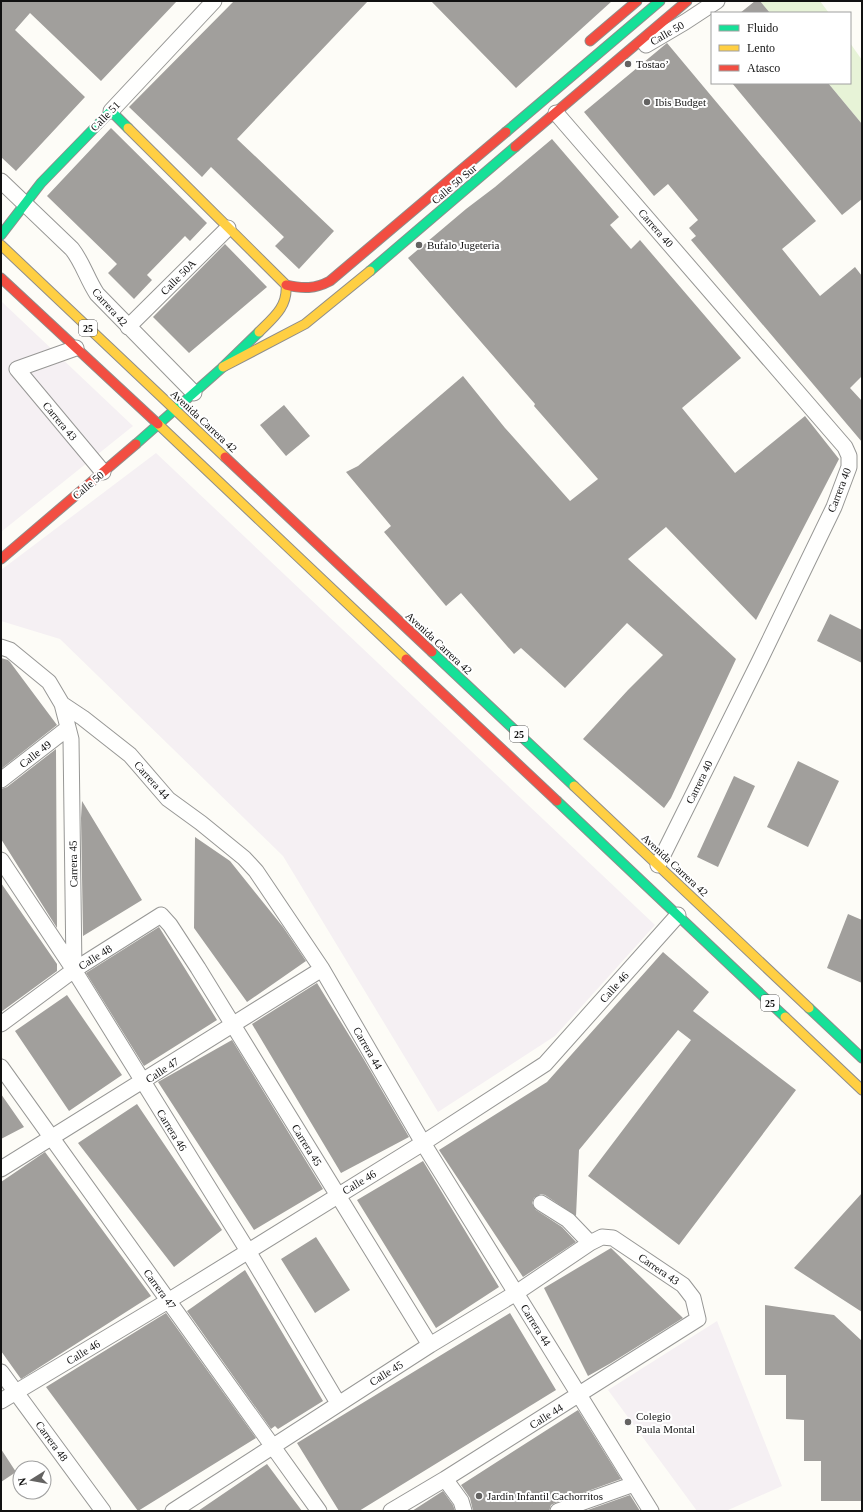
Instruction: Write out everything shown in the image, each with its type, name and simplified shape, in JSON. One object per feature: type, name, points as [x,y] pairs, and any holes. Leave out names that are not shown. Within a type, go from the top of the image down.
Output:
[{"type":"main road","points":[[582,49],[637,1]]},
{"type":"main road","name":"Calle 50 Sur","points":[[175,410],[223,367],[276,316],[285,302],[287,294],[286,285],[306,289],[314,288],[330,281],[660,1]]},
{"type":"main road","name":"Calle 50 Sur","points":[[223,367],[305,324],[316,316],[687,1]]},
{"type":"main road","points":[[526,115],[562,73]]},
{"type":"main road","name":"Calle 51","points":[[1,235],[41,183],[111,110]]},
{"type":"main road","points":[[111,110],[286,285]]},
{"type":"main road","name":"Avenida Carrera 42","points":[[1,245],[862,1058]]},
{"type":"main road","name":"25","points":[[1,278],[159,425],[862,1090]]},
{"type":"main road","name":"Calle 50","points":[[1,559],[175,410]]},
{"type":"main road","points":[[728,931],[748,963]]},
{"type":"main road","points":[[756,976],[775,1008]]},
{"type":"street","name":"Calle 51","points":[[111,110],[214,1]]},
{"type":"street","name":"Calle 50","points":[[616,62],[685,22],[717,1]]},
{"type":"street","name":"Carrera 40","points":[[556,113],[789,381],[845,447],[850,456],[849,467],[834,507],[658,865]]},
{"type":"street","name":"Carrera 42","points":[[1,181],[72,249],[78,257],[90,283],[97,294],[194,393]]},
{"type":"street","name":"Calle 50A","points":[[128,327],[228,228]]},
{"type":"street","name":"Carrera 43","points":[[76,348],[17,370],[103,472]]},
{"type":"street","name":"Carrera 44","points":[[6,648],[49,682],[62,704],[83,718],[130,756],[168,799],[201,823],[244,858],[256,871],[322,969],[423,1143],[651,1511]]},
{"type":"street","name":"Carrera 45","points":[[62,704],[71,739],[72,758],[74,970]]},
{"type":"street","name":"Calle 49","points":[[1,780],[68,728]]},
{"type":"street","name":"Carrera 46","points":[[1,860],[74,970],[248,1251],[338,1403]]},
{"type":"street","name":"Calle 48","points":[[1,1024],[74,970],[161,915],[170,925],[183,945]]},
{"type":"street","name":"Calle 46","points":[[1,1401],[168,1301],[423,1143],[546,1064],[678,915]]},
{"type":"street","name":"Carrera 45","points":[[183,945],[430,1345]]},
{"type":"street","name":"Calle 47","points":[[1,1169],[233,1026],[322,969]]},
{"type":"street","name":"Carrera 47","points":[[1,1066],[319,1511]]},
{"type":"street","points":[[541,1203],[596,1240]]},
{"type":"street","name":"Carrera 43","points":[[596,1240],[613,1238],[683,1285],[693,1298],[698,1319]]},
{"type":"street","name":"Calle 45","points":[[173,1511],[338,1403],[516,1293],[596,1240]]},
{"type":"street","name":"Calle 44","points":[[391,1511],[445,1479],[698,1319]]},
{"type":"street","name":"Carrera 48","points":[[1,1372],[103,1511]]},
{"type":"street","points":[[445,1479],[461,1501],[464,1511]]},
{"type":"street","points":[[558,1511],[634,1484]]},
{"type":"shaded area","points":[[1,301],[133,426],[1,532]]},
{"type":"shaded area","points":[[156,453],[655,925],[555,1036],[438,1112],[283,856],[60,639],[1,621],[1,570]]},
{"type":"shaded area","points":[[717,1321],[782,1486],[726,1511],[697,1511],[608,1390]]},
{"type":"green space","points":[[760,1],[820,1],[828,12],[769,12]]},
{"type":"green space","points":[[851,44],[862,60],[862,124],[829,84],[851,84]]},
{"type":"building","points":[[1,1],[177,1],[101,81],[30,13],[15,30],[85,97],[16,171],[1,157]]},
{"type":"building","points":[[234,1],[368,1],[237,139],[334,231],[299,269],[275,246],[284,237],[211,167],[202,177],[129,107]]},
{"type":"building","points":[[431,1],[612,1],[516,88]]},
{"type":"building","points":[[755,1],[760,1],[769,12],[741,12]]},
{"type":"building","points":[[667,43],[816,221],[782,249],[820,296],[855,267],[862,276],[862,376],[850,388],[862,401],[862,442],[691,240],[696,236],[689,228],[698,220],[668,184],[654,196],[584,112]]},
{"type":"building","points":[[733,84],[829,84],[862,124],[862,199],[842,215]]},
{"type":"building","points":[[111,128],[207,223],[190,241],[185,236],[147,275],[152,280],[134,299],[108,273],[117,264],[47,196]]},
{"type":"building","points":[[552,139],[619,217],[610,225],[631,249],[640,240],[741,358],[682,408],[735,473],[805,416],[839,459],[756,620],[666,527],[628,559],[736,659],[671,798],[664,808],[583,739],[628,690],[663,655],[627,623],[565,688],[521,648],[514,654],[461,593],[446,606],[384,532],[391,526],[346,472],[358,466],[463,376],[505,428],[570,501],[598,479],[408,258]]},
{"type":"building","points":[[225,244],[267,287],[189,353],[153,317]]},
{"type":"building","points":[[284,405],[310,436],[286,456],[260,425]]},
{"type":"building","points":[[830,614],[862,630],[862,663],[817,641]]},
{"type":"building","points":[[1,658],[10,662],[57,725],[1,769]]},
{"type":"building","points":[[56,749],[57,928],[1,839],[1,789],[7,787]]},
{"type":"building","points":[[798,761],[839,781],[808,847],[767,827]]},
{"type":"building","points":[[734,776],[755,786],[718,867],[697,857]]},
{"type":"building","points":[[82,801],[142,900],[83,936],[81,818]]},
{"type":"building","points":[[195,837],[230,861],[283,927],[306,961],[247,1002],[194,928]]},
{"type":"building","points":[[1,883],[57,964],[57,971],[1,1012]]},
{"type":"building","points":[[848,914],[862,920],[862,983],[827,968]]},
{"type":"building","points":[[159,927],[217,1020],[144,1066],[86,973]]},
{"type":"building","points":[[663,952],[709,992],[693,1011],[796,1090],[679,1245],[588,1176],[691,1040],[678,1030],[579,1150],[576,1216],[545,1195],[541,1194],[534,1198],[532,1203],[536,1210],[562,1227],[576,1242],[523,1277],[439,1150],[547,1082]]},
{"type":"building","points":[[317,983],[409,1137],[341,1173],[252,1024]]},
{"type":"building","points":[[67,995],[122,1075],[69,1111],[15,1031]]},
{"type":"building","points":[[232,1040],[323,1189],[254,1230],[158,1082]]},
{"type":"building","points":[[1,1094],[24,1127],[1,1139]]},
{"type":"building","points":[[137,1104],[222,1230],[174,1267],[78,1143]]},
{"type":"building","points":[[45,1152],[151,1296],[21,1379],[1,1351],[1,1182]]},
{"type":"building","points":[[423,1161],[499,1287],[436,1328],[357,1200]]},
{"type":"building","points":[[862,1193],[862,1312],[794,1268]]},
{"type":"building","points":[[316,1237],[350,1290],[315,1313],[281,1259]]},
{"type":"building","points":[[611,1248],[683,1318],[588,1376],[544,1288]]},
{"type":"building","points":[[245,1270],[323,1401],[278,1429],[275,1426],[271,1429],[187,1311]]},
{"type":"building","points":[[765,1305],[834,1315],[862,1341],[862,1501],[821,1501],[821,1461],[804,1461],[804,1420],[786,1419],[786,1375],[765,1375]]},
{"type":"building","points":[[166,1313],[256,1438],[138,1511],[46,1387]]},
{"type":"building","points":[[510,1313],[556,1390],[359,1511],[339,1511],[297,1443]]},
{"type":"building","points":[[578,1410],[621,1479],[555,1503],[551,1505],[549,1511],[473,1511],[470,1498],[461,1485]]},
{"type":"building","points":[[1,1449],[12,1466],[12,1475],[1,1482]]},
{"type":"building","points":[[267,1464],[302,1511],[198,1511]]},
{"type":"building","points":[[443,1491],[453,1505],[455,1511],[412,1511]]},
{"type":"building","points":[[630,1495],[640,1511],[585,1511]]},
{"type":"traffic: fast","points":[[506,132],[660,1]]},
{"type":"traffic: fast","points":[[1,235],[41,183],[111,111],[128,128]]},
{"type":"traffic: fast","points":[[370,271],[515,147]]},
{"type":"traffic: fast","points":[[136,444],[223,367],[259,332]]},
{"type":"traffic: fast","points":[[432,652],[574,786]]},
{"type":"traffic: fast","points":[[557,801],[785,1017]]},
{"type":"traffic: fast","points":[[809,1008],[862,1058]]},
{"type":"traffic: slow","points":[[128,128],[286,285]]},
{"type":"traffic: slow","points":[[1,245],[225,457]]},
{"type":"traffic: slow","points":[[223,367],[305,324],[370,271]]},
{"type":"traffic: slow","points":[[259,332],[274,317],[282,306],[285,300],[286,285]]},
{"type":"traffic: slow","points":[[158,424],[406,659]]},
{"type":"traffic: slow","points":[[574,786],[809,1008]]},
{"type":"traffic: slow","points":[[785,1017],[862,1090]]},
{"type":"traffic: jam","points":[[590,41],[637,1]]},
{"type":"traffic: jam","points":[[515,147],[687,1]]},
{"type":"traffic: jam","points":[[286,285],[309,288],[319,286],[330,281],[506,132]]},
{"type":"traffic: jam","points":[[1,278],[158,424]]},
{"type":"traffic: jam","points":[[1,559],[136,444]]},
{"type":"traffic: jam","points":[[225,457],[432,652]]},
{"type":"traffic: jam","points":[[406,659],[557,801]]},
{"type":"place","name":"Tostao’","points":[[628,64]]},
{"type":"place","name":"Ibis Budget","points":[[647,102]]},
{"type":"place","name":"Bufalo Jugeteria","points":[[419,245]]},
{"type":"place","name":"Colegio Paula Montal","points":[[628,1422]]},
{"type":"place","name":"Jardin Infantil Cachorritos","points":[[479,1496]]}]
